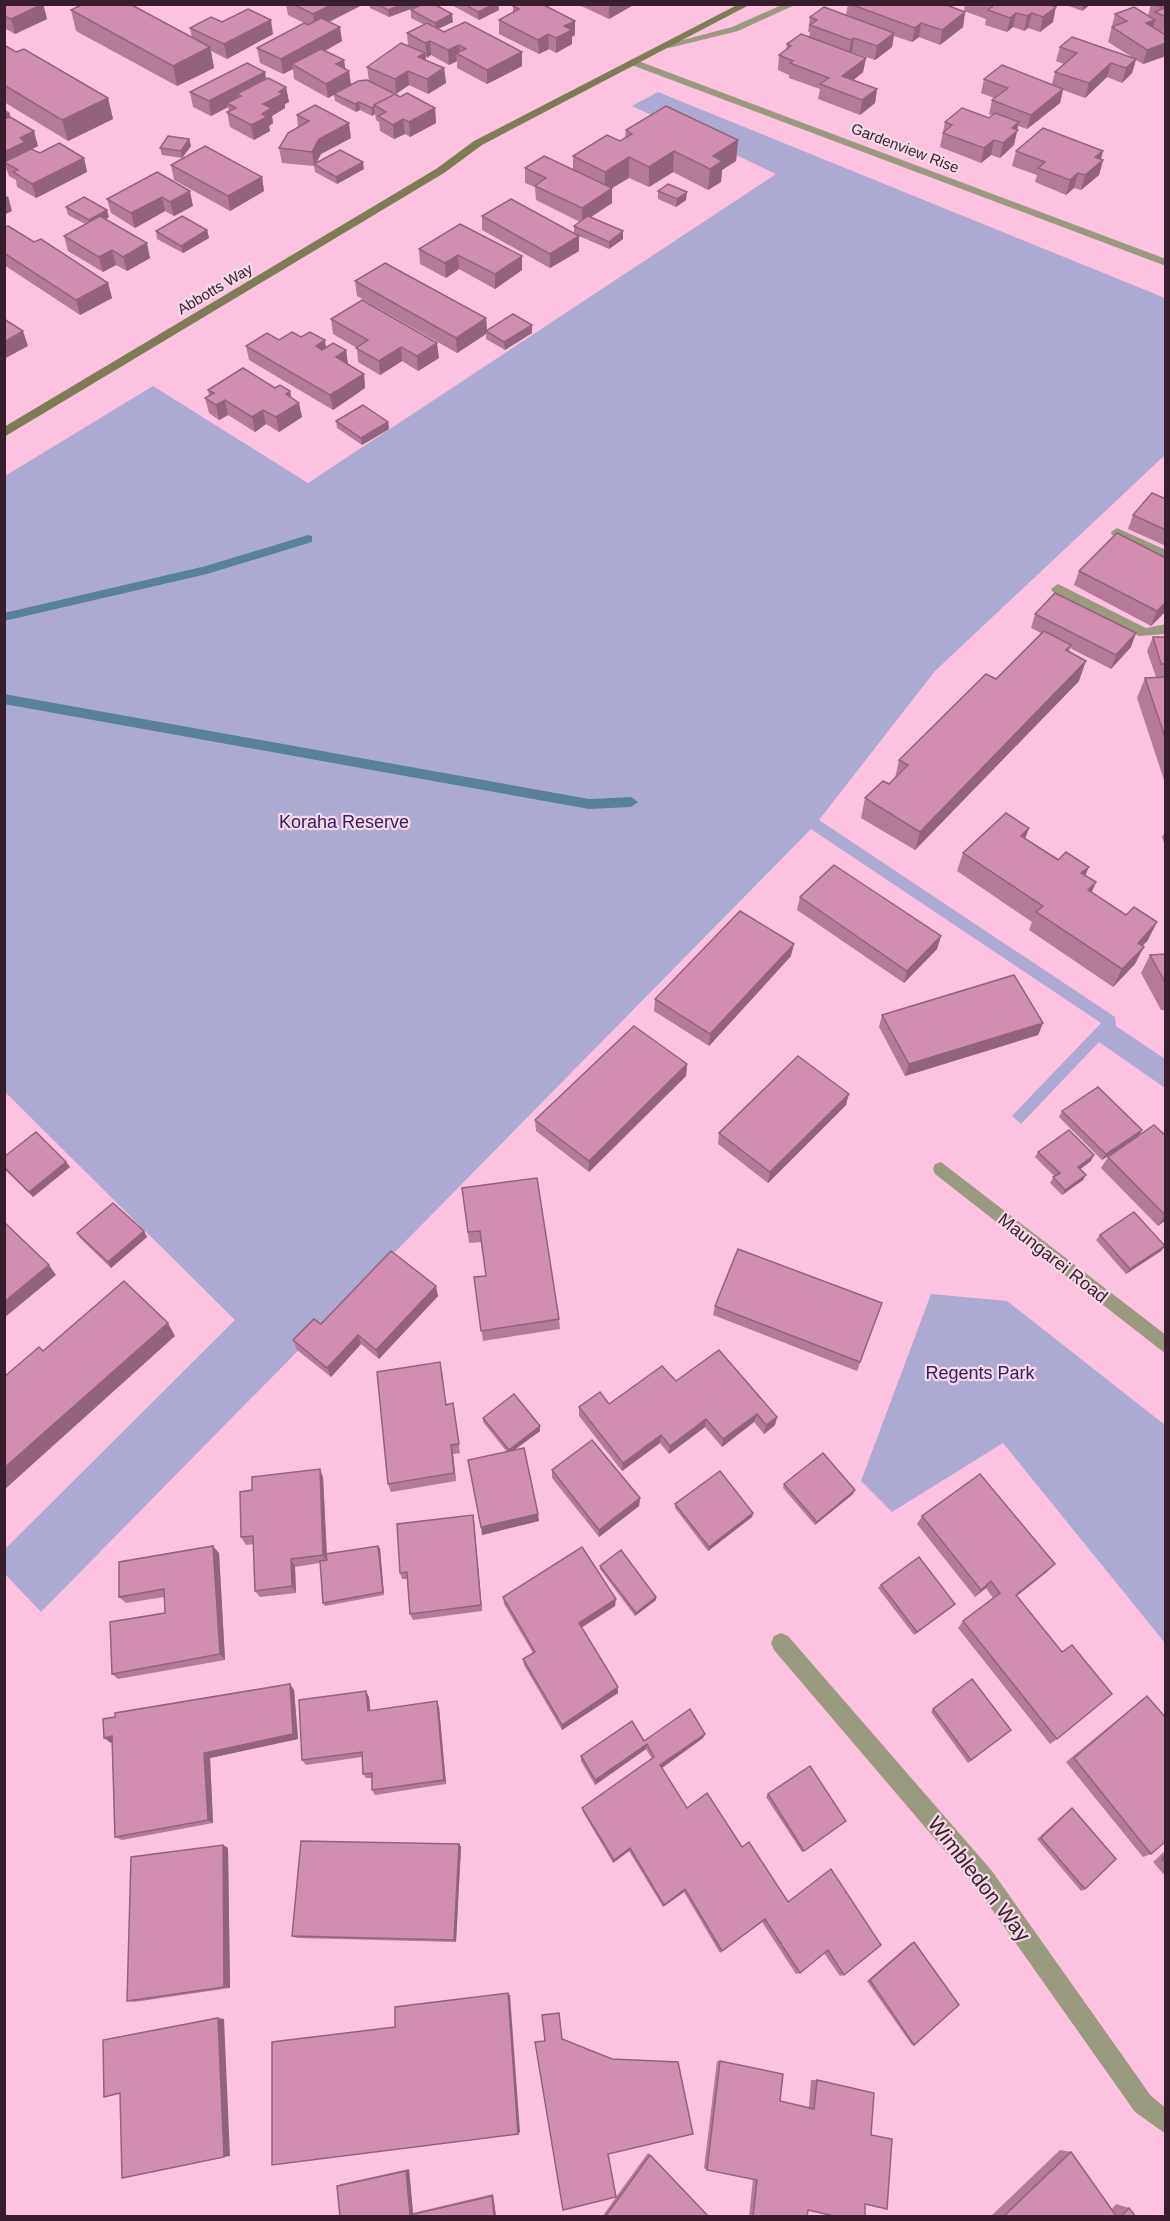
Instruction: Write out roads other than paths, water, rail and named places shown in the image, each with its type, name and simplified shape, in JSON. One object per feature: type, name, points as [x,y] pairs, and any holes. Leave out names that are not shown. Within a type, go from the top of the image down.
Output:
[{"type":"main road","name":"Abbotts Way","points":[[4,433],[440,171],[491,148],[522,121],[747,4]]},
{"type":"street","name":"Abbotts Way","points":[[669,45],[735,29],[793,4]]},
{"type":"street","name":"Gardenview Rise","points":[[633,62],[1166,263]]},
{"type":"street","points":[[1117,532],[1166,556]]},
{"type":"street","points":[[1058,589],[1144,633],[1166,629]]},
{"type":"street","name":"Maungarei Road","points":[[941,1169],[1166,1346]]},
{"type":"street","name":"Wimbledon Way","points":[[781,1643],[984,1879],[1143,2104],[1166,2123]]},
{"type":"waterway","points":[[4,617],[207,570],[308,539]]},
{"type":"waterway","points":[[4,699],[589,804],[631,802]]},
{"type":"park label","name":"Koraha Reserve","points":[[344,822]]},
{"type":"park label","name":"Regents Park","points":[[980,1373]]}]
